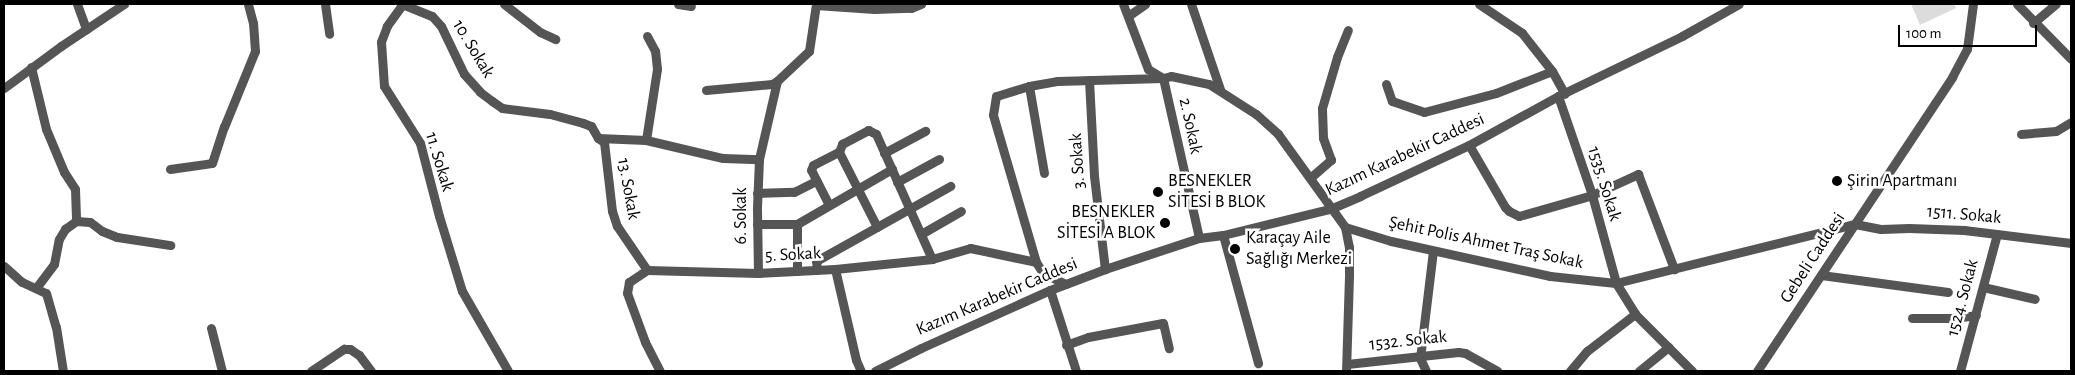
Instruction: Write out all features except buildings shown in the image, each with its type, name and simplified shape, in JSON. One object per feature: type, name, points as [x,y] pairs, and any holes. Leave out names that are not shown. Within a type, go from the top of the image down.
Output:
[{"type":"street","points":[[77,4],[86,29]]},
{"type":"street","points":[[4,88],[31,67],[124,4]]},
{"type":"street","points":[[170,169],[212,163],[224,127],[255,52],[253,23],[248,4]]},
{"type":"street","points":[[324,4],[329,34]]},
{"type":"street","name":"10. Sokak","points":[[402,4],[432,16],[441,26],[464,74],[492,102],[502,108],[550,114],[583,123],[591,126],[598,138]]},
{"type":"street","name":"11. Sokak","points":[[402,4],[387,26],[381,42],[384,86],[420,143],[439,216],[462,291],[470,308],[508,371]]},
{"type":"street","points":[[504,4],[540,32],[555,38]]},
{"type":"street","points":[[678,4],[691,6]]},
{"type":"street","points":[[706,90],[772,84],[777,81],[807,55],[816,4],[874,9],[911,8],[921,4]]},
{"type":"street","points":[[1123,4],[1148,69],[1163,78]]},
{"type":"street","points":[[1128,16],[1145,4]]},
{"type":"street","points":[[1190,4],[1220,89]]},
{"type":"street","name":"1535. Sokak","points":[[1479,4],[1522,33],[1552,71],[1592,195],[1616,283],[1635,314],[1692,371]]},
{"type":"street","name":"Kazım Karabekir Caddesi","points":[[874,371],[1050,290],[1105,269],[1198,238],[1223,235],[1330,209],[1469,145],[1561,95],[1682,36],[1739,4]]},
{"type":"street","name":"Gebeli Caddesi","points":[[1758,371],[1962,58],[1970,32],[1973,4]]},
{"type":"street","points":[[2017,4],[2033,23],[2071,59]]},
{"type":"street","points":[[2033,23],[2056,4]]},
{"type":"street","points":[[1310,178],[1331,160],[1323,138],[1322,108],[1337,57],[1348,30]]},
{"type":"street","points":[[646,140],[657,69],[655,51],[647,36]]},
{"type":"street","points":[[31,67],[46,129],[64,172],[75,189],[76,221]]},
{"type":"street","points":[[1386,84],[1392,101],[1424,112],[1496,93],[1552,71]]},
{"type":"street","points":[[1066,284],[1044,272],[1036,262],[993,115],[996,96],[1029,90],[1057,81],[1163,78],[1171,76],[1209,84],[1220,89],[1271,126],[1344,227],[1349,247],[1350,276],[1346,368]]},
{"type":"street","name":"2. Sokak","points":[[1163,78],[1198,238]]},
{"type":"street","name":"3. Sokak","points":[[1089,80],[1094,176],[1105,269]]},
{"type":"street","name":"6. Sokak","points":[[758,273],[757,193],[759,159],[777,81]]},
{"type":"street","points":[[1029,90],[1044,173]]},
{"type":"street","points":[[2021,134],[2056,131],[2071,122]]},
{"type":"street","points":[[829,205],[811,170],[813,165],[839,152],[842,144],[868,130],[876,134],[932,259]]},
{"type":"street","points":[[884,153],[925,131]]},
{"type":"street","points":[[598,138],[646,140],[723,158],[759,159]]},
{"type":"street","name":"13. Sokak","points":[[598,138],[604,142],[606,149],[611,203],[617,226],[647,270]]},
{"type":"street","points":[[1469,145],[1505,207],[1513,214],[1524,215],[1592,195],[1638,174],[1674,269]]},
{"type":"street","points":[[839,152],[876,227]]},
{"type":"street","points":[[897,182],[938,159]]},
{"type":"street","points":[[757,224],[797,224],[892,169]]},
{"type":"street","points":[[757,193],[794,192],[816,181]]},
{"type":"street","points":[[817,270],[816,261],[950,186]]},
{"type":"street","points":[[921,234],[961,211]]},
{"type":"street","points":[[36,288],[54,264],[59,239],[65,229],[76,221],[90,222],[102,231],[117,237],[170,245]]},
{"type":"street","points":[[797,224],[797,271]]},
{"type":"street","name":"1511. Sokak","points":[[1855,224],[1881,229],[1936,228],[2071,242]]},
{"type":"street","name":"Şehit Polis Ahmet Traş Sokak","points":[[1344,227],[1432,250],[1550,276],[1616,283],[1855,224]]},
{"type":"street","name":"1524. Sokak","points":[[1960,371],[1997,234]]},
{"type":"street","points":[[1223,235],[1258,363]]},
{"type":"street","points":[[835,269],[932,259],[970,248],[1036,262]]},
{"type":"street","points":[[1426,371],[1420,358],[1432,250]]},
{"type":"street","points":[[4,266],[22,282],[46,293],[56,327],[63,371]]},
{"type":"street","name":"5. Sokak","points":[[647,270],[758,273],[835,269],[856,360],[861,371]]},
{"type":"street","points":[[647,270],[626,286],[645,342],[660,371]]},
{"type":"street","points":[[1822,275],[1948,292]]},
{"type":"street","points":[[1983,287],[2035,299]]},
{"type":"street","points":[[1050,290],[1066,346],[1076,371]]},
{"type":"street","points":[[1570,371],[1587,351],[1635,314]]},
{"type":"street","points":[[1912,318],[1953,318],[1976,315]]},
{"type":"street","points":[[1066,346],[1088,338],[1164,323],[1169,348]]},
{"type":"street","points":[[211,328],[222,371]]},
{"type":"street","points":[[1639,371],[1669,347]]},
{"type":"street","points":[[311,371],[344,349],[350,349],[359,355],[371,371]]},
{"type":"street","name":"1532. Sokak","points":[[1346,368],[1452,352],[1465,353],[1497,371]]},
{"type":"shaded area","points":[[1911,4],[1954,4],[1956,8],[1920,25]]},
{"type":"place","name":"Şirin Apartmanı","points":[[1837,181]]},
{"type":"place","name":"BESNEKLER SİTESİ B BLOK","points":[[1158,192]]},
{"type":"place","name":"BESNEKLER SİTESİ A BLOK","points":[[1165,223]]},
{"type":"place","name":"Karaçay Aile Sağlığı Merkezi","points":[[1235,249]]}]
